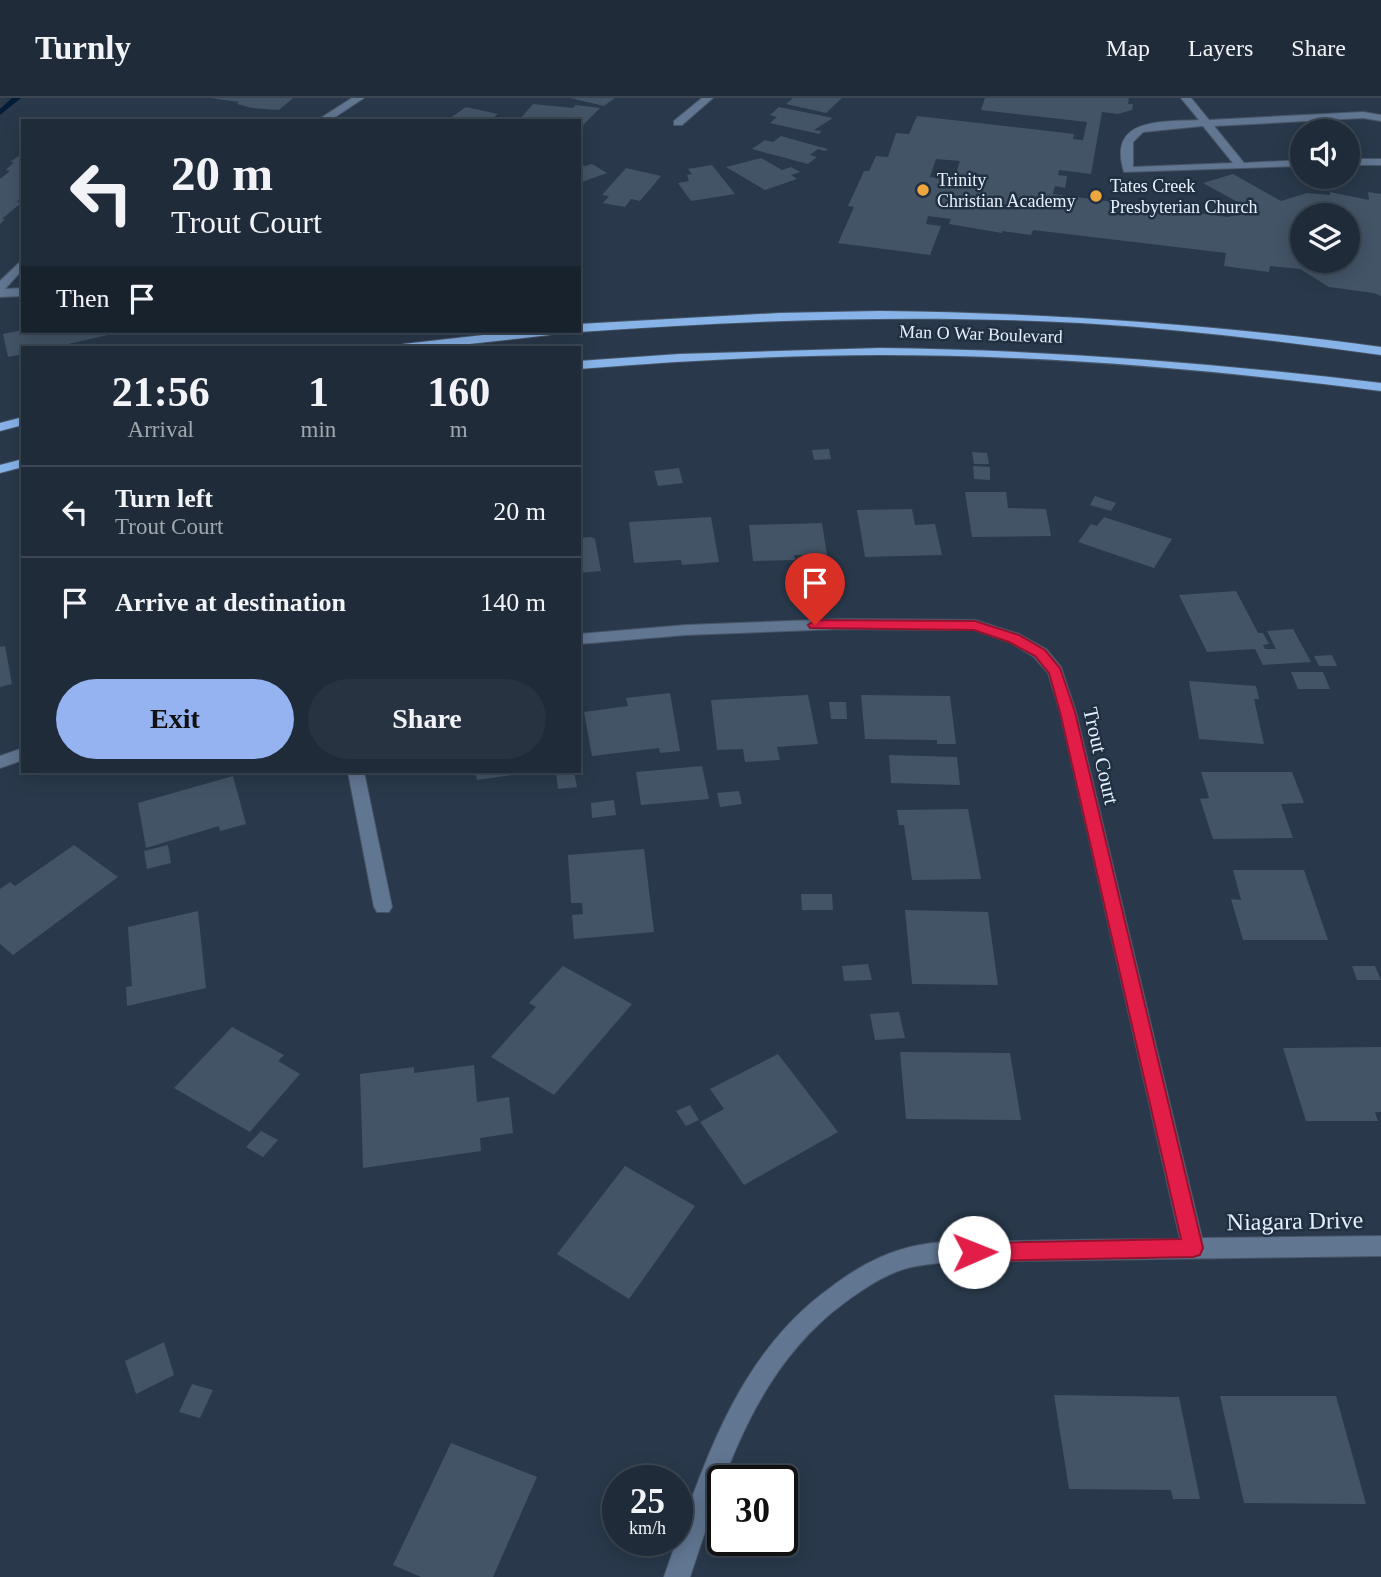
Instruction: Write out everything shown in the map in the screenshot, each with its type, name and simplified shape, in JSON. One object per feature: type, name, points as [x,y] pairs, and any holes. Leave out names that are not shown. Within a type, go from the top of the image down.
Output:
[{"type":"main road","name":"Man O War Boulevard","points":[[581,328],[745,318],[935,316],[1212,330],[1381,351]]},
{"type":"main road","points":[[420,346],[533,333]]},
{"type":"main road","name":"Man O War Boulevard","points":[[581,365],[731,353],[918,350],[1108,358],[1381,387]]},
{"type":"main road","points":[[0,426],[21,421]]},
{"type":"main road","points":[[0,469],[21,464]]},
{"type":"street","points":[[324,119],[359,98]]},
{"type":"street","points":[[678,123],[708,98]]},
{"type":"street","points":[[1186,98],[1241,166]]},
{"type":"street","points":[[1290,164],[1128,170],[1128,139],[1133,131],[1148,126],[1363,116],[1381,118]]},
{"type":"street","points":[[1360,162],[1381,162]]},
{"type":"street","points":[[0,291],[21,265]]},
{"type":"street","points":[[0,291],[21,292]]},
{"type":"street","name":"Trout Court","points":[[581,639],[686,630],[925,623],[975,625],[1014,638],[1040,653],[1055,671],[1068,712],[1193,1248]]},
{"type":"street","points":[[0,762],[21,755]]},
{"type":"street","points":[[356,773],[383,907]]},
{"type":"street","name":"Niagara Drive","points":[[677,1577],[724,1444],[754,1383],[783,1341],[826,1301],[877,1270],[905,1259],[946,1252],[1381,1246]]},
{"type":"building","points":[[211,98],[293,98],[279,110],[252,108],[237,104],[239,102]]},
{"type":"building","points":[[570,98],[615,98],[604,106]]},
{"type":"building","points":[[793,98],[842,98],[826,113],[786,104]]},
{"type":"building","points":[[985,98],[1129,98],[1128,104],[1133,104],[1132,110],[1118,114],[1102,112],[1091,174],[1059,170],[1058,175],[1067,176],[1065,188],[1055,186],[1053,194],[1228,217],[1252,210],[1203,183],[1233,174],[1281,201],[1307,193],[1330,195],[1330,192],[1369,200],[1368,192],[1381,194],[1381,296],[1329,287],[1306,273],[1360,273],[1360,203],[1290,203],[1290,268],[1270,266],[1269,272],[1224,266],[1226,253],[1033,230],[1031,235],[1002,233],[949,224],[951,219],[928,216],[926,224],[941,226],[930,255],[838,243],[854,207],[848,206],[864,171],[869,171],[876,156],[888,157],[896,133],[909,134],[917,116],[1074,134],[1073,139],[1083,140],[1087,122],[981,110]],"holes":[[[936,159],[960,161],[954,180],[930,177]]]},
{"type":"building","points":[[533,104],[600,108],[581,127],[581,119],[520,119]]},
{"type":"building","points":[[466,107],[498,114],[492,119],[449,119]]},
{"type":"building","points":[[779,107],[833,118],[814,130],[822,131],[819,134],[770,123],[777,117],[770,115]]},
{"type":"building","points":[[781,136],[828,149],[818,149],[810,155],[817,157],[808,164],[752,149],[765,140],[773,142]]},
{"type":"building","points":[[21,154],[21,198],[17,202],[21,203],[2,219],[5,219],[0,224],[0,179],[10,171],[6,170],[14,162],[10,162]]},
{"type":"building","points":[[761,158],[782,170],[791,167],[800,172],[791,175],[797,179],[765,190],[726,167]]},
{"type":"building","points":[[581,164],[592,164],[607,173],[581,182]]},
{"type":"building","points":[[712,165],[735,194],[691,201],[678,183],[689,181],[687,175],[692,174],[688,169]]},
{"type":"building","points":[[626,168],[661,176],[640,201],[631,199],[625,207],[603,203],[609,196],[602,195]]},
{"type":"building","points":[[21,330],[21,333],[117,333],[60,346],[21,346],[21,354],[8,357],[3,334]]},
{"type":"building","points":[[829,449],[831,459],[814,460],[812,450]]},
{"type":"building","points":[[972,452],[987,453],[989,464],[974,464]]},
{"type":"building","points":[[973,466],[990,467],[990,480],[974,479]]},
{"type":"building","points":[[679,468],[683,483],[658,486],[654,471]]},
{"type":"building","points":[[965,492],[1006,492],[1008,508],[1046,509],[1051,536],[972,537]]},
{"type":"building","points":[[1095,496],[1116,503],[1111,511],[1090,505]]},
{"type":"building","points":[[912,509],[915,525],[935,524],[942,555],[865,557],[857,510]]},
{"type":"building","points":[[711,517],[719,562],[682,565],[681,560],[634,563],[629,522]]},
{"type":"building","points":[[1104,517],[1172,539],[1154,568],[1078,542],[1091,524],[1097,526]]},
{"type":"building","points":[[822,523],[827,555],[794,555],[795,560],[753,561],[749,525]]},
{"type":"building","points":[[581,538],[595,539],[601,571],[581,573]]},
{"type":"building","points":[[1236,591],[1258,633],[1263,633],[1269,644],[1263,645],[1265,649],[1276,649],[1267,631],[1293,629],[1311,662],[1263,665],[1255,649],[1207,652],[1179,595]]},
{"type":"building","points":[[5,646],[12,684],[0,687],[0,647]]},
{"type":"building","points":[[1332,655],[1337,666],[1319,666],[1314,656]]},
{"type":"building","points":[[1291,672],[1323,672],[1330,689],[1298,689]]},
{"type":"building","points":[[1189,681],[1256,686],[1259,699],[1254,699],[1264,744],[1199,739]]},
{"type":"building","points":[[670,693],[680,751],[660,753],[659,748],[592,756],[584,712],[628,706],[626,698]]},
{"type":"building","points":[[808,695],[818,744],[777,747],[780,760],[745,762],[743,749],[717,750],[711,700]]},
{"type":"building","points":[[861,695],[950,696],[956,744],[937,744],[937,740],[865,739]]},
{"type":"building","points":[[829,702],[846,702],[847,719],[831,719]]},
{"type":"building","points":[[889,755],[957,757],[960,785],[891,783]]},
{"type":"building","points":[[702,766],[709,799],[641,805],[636,772]]},
{"type":"building","points":[[1201,772],[1292,772],[1304,803],[1281,804],[1293,838],[1213,839],[1200,799],[1209,798]]},
{"type":"building","points":[[475,773],[525,773],[477,780]]},
{"type":"building","points":[[556,773],[574,773],[577,787],[558,789]]},
{"type":"building","points":[[233,776],[246,824],[220,831],[219,826],[146,848],[138,803]]},
{"type":"building","points":[[739,791],[742,804],[720,807],[717,793]]},
{"type":"building","points":[[614,800],[616,815],[592,818],[591,803]]},
{"type":"building","points":[[968,809],[981,879],[912,880],[904,825],[899,825],[897,810]]},
{"type":"building","points":[[74,845],[118,877],[13,955],[0,944],[0,889],[10,882],[15,886]]},
{"type":"building","points":[[168,845],[171,863],[147,869],[144,851]]},
{"type":"building","points":[[644,849],[654,932],[574,939],[572,915],[583,914],[582,903],[571,903],[568,855]]},
{"type":"building","points":[[1233,870],[1304,870],[1328,940],[1243,940],[1231,899],[1241,900]]},
{"type":"building","points":[[801,894],[832,894],[833,910],[802,910]]},
{"type":"building","points":[[905,910],[988,912],[998,985],[912,984]]},
{"type":"building","points":[[198,911],[206,988],[127,1006],[126,987],[132,986],[128,927]]},
{"type":"building","points":[[868,964],[872,980],[844,981],[842,966]]},
{"type":"building","points":[[563,966],[632,1004],[554,1095],[491,1057],[536,1007],[529,1003]]},
{"type":"building","points":[[1352,966],[1375,966],[1381,980],[1357,980]]},
{"type":"building","points":[[899,1012],[905,1038],[875,1040],[870,1014]]},
{"type":"building","points":[[232,1027],[284,1055],[278,1061],[300,1074],[250,1132],[174,1088]]},
{"type":"building","points":[[1381,1047],[1381,1112],[1375,1112],[1378,1121],[1306,1121],[1283,1048]]},
{"type":"building","points":[[900,1052],[1010,1053],[1021,1120],[906,1119]]},
{"type":"building","points":[[778,1054],[838,1132],[744,1185],[700,1122],[724,1109],[710,1089]]},
{"type":"building","points":[[474,1065],[477,1102],[509,1097],[513,1133],[480,1138],[481,1151],[363,1168],[360,1074],[414,1067],[414,1073]]},
{"type":"building","points":[[690,1105],[699,1120],[686,1126],[676,1111]]},
{"type":"building","points":[[261,1131],[278,1140],[263,1157],[246,1147]]},
{"type":"building","points":[[625,1166],[695,1206],[629,1299],[557,1254]]},
{"type":"building","points":[[164,1342],[174,1375],[136,1394],[125,1361]]},
{"type":"building","points":[[192,1384],[213,1390],[200,1418],[179,1412]]},
{"type":"building","points":[[1054,1395],[1179,1397],[1200,1499],[1173,1499],[1171,1490],[1069,1489]]},
{"type":"building","points":[[1220,1396],[1336,1396],[1366,1504],[1244,1503]]},
{"type":"building","points":[[451,1443],[537,1477],[493,1577],[421,1577],[393,1565]]},
{"type":"waterway","points":[[0,113],[17,98]]},
{"type":"place","name":"Trinity Christian Academy","points":[[923,190]]},
{"type":"place","name":"Tates Creek Presbyterian Church","points":[[1096,196]]},
{"type":"route","points":[[815,625],[975,625],[1014,638],[1040,653],[1055,671],[1068,712],[1193,1248],[974,1252]]}]
